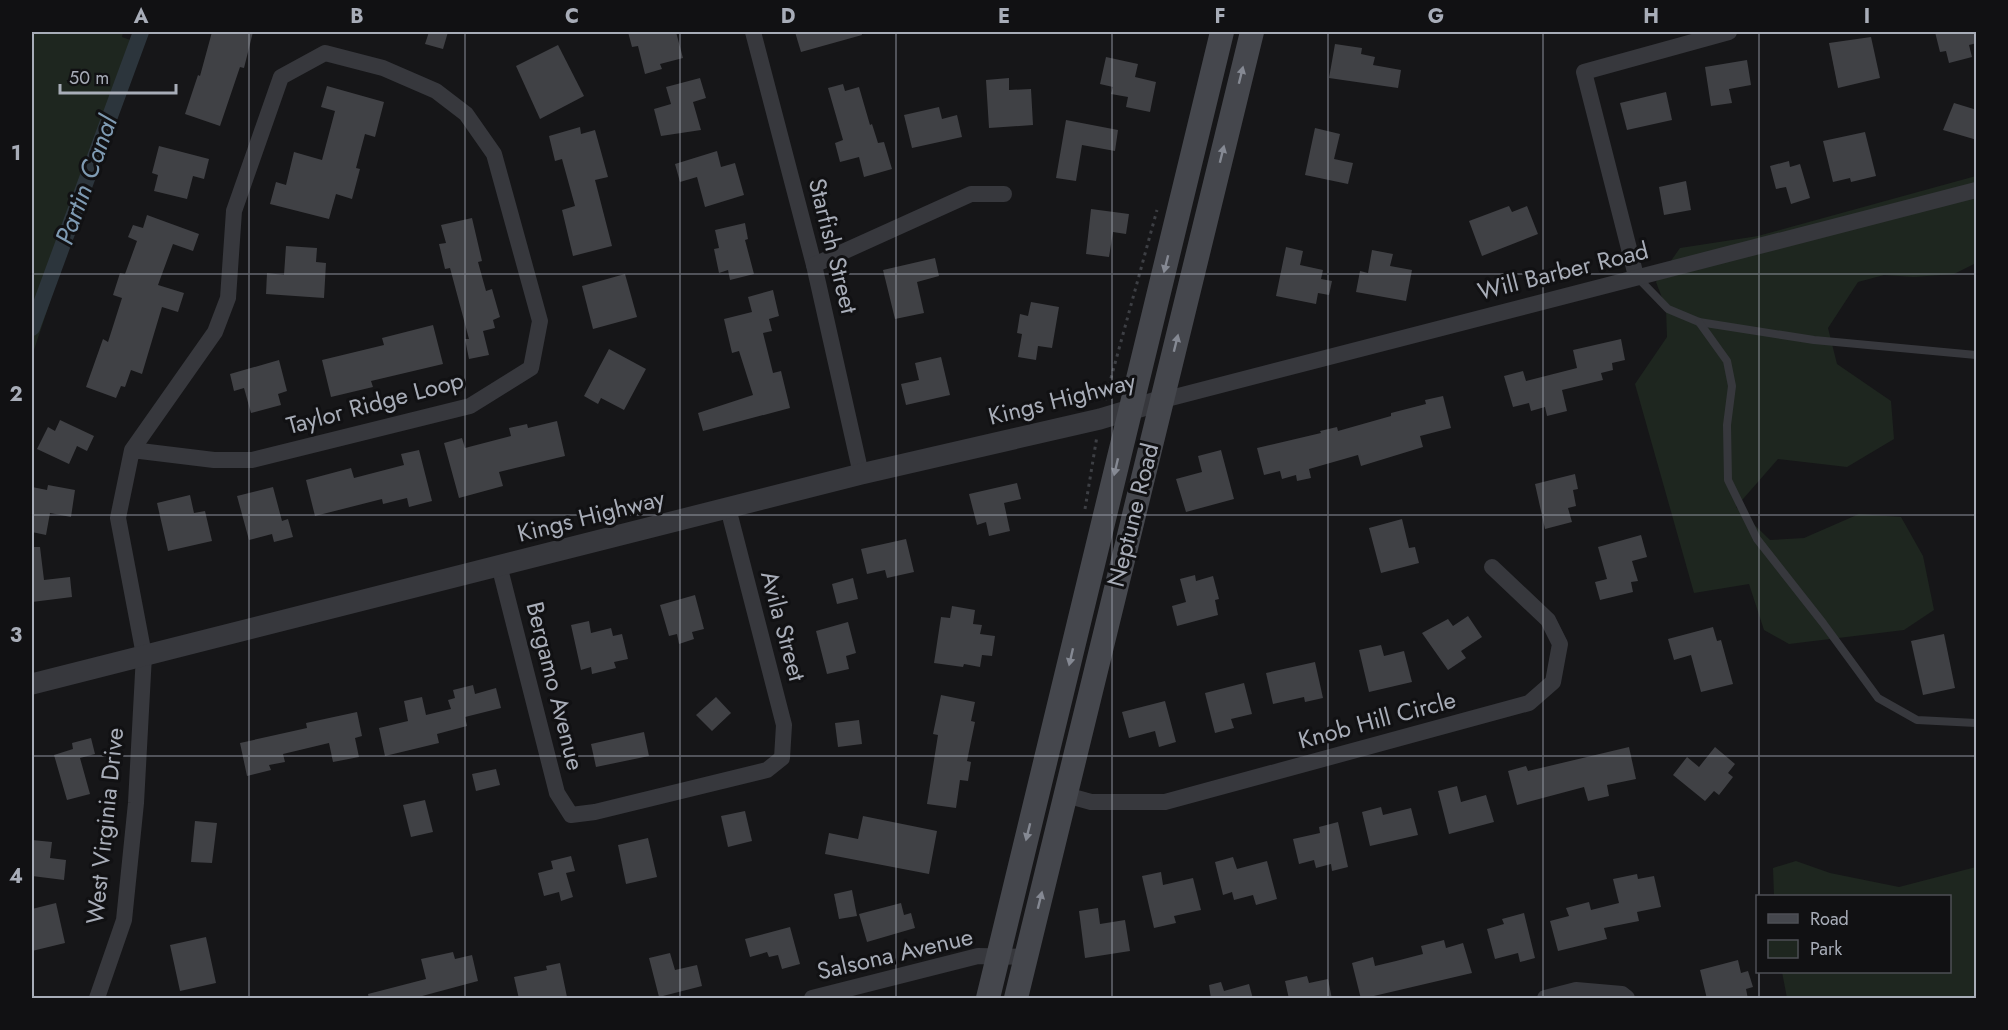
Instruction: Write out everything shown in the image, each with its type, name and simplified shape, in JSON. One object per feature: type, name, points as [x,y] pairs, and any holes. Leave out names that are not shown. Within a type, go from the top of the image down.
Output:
[{"type":"main road","name":"Neptune Road","points":[[988,999],[1222,32]]},
{"type":"main road","name":"Neptune Road","points":[[1016,999],[1252,32]]},
{"type":"street","name":"Starfish Street","points":[[753,32],[814,265],[861,474]]},
{"type":"street","points":[[1636,276],[1584,72],[1701,35],[1729,32]]},
{"type":"street","name":"Taylor Ridge Loop","points":[[132,450],[214,460],[252,460],[470,406],[531,368],[540,320],[495,154],[466,114],[436,92],[383,68],[325,53],[281,77],[234,211],[228,298],[215,332],[132,450],[118,518],[144,655]]},
{"type":"street","name":"Will Barber Road","points":[[1162,400],[1636,276],[1977,190]]},
{"type":"street","points":[[814,265],[971,194],[1004,194]]},
{"type":"street","name":"Kings Highway","points":[[32,684],[1162,400]]},
{"type":"street","name":"Avila Street","points":[[572,815],[595,812],[767,770],[782,758],[784,725],[728,508]]},
{"type":"street","name":"Bergamo Avenue","points":[[499,566],[557,793],[572,815]]},
{"type":"street","name":"Knob Hill Circle","points":[[1066,795],[1091,802],[1165,802],[1529,704],[1553,682],[1560,644],[1548,620],[1492,567]]},
{"type":"street","name":"West Virginia Drive","points":[[97,999],[124,920],[136,803],[144,655]]},
{"type":"street","name":"Salsona Avenue","points":[[812,999],[978,956],[1026,957]]},
{"type":"street","points":[[1545,999],[1576,990],[1622,994],[1628,999]]},
{"type":"lane","points":[[1636,276],[1668,309],[1699,322],[1814,340],[1977,355]]},
{"type":"lane","points":[[1699,322],[1727,361],[1732,386],[1727,425],[1728,480],[1757,539],[1878,698],[1917,720],[1977,723]]},
{"type":"green space","points":[[32,32],[123,32],[122,37],[136,42],[32,356]]},
{"type":"green space","points":[[1976,176],[1976,263],[1954,274],[1914,277],[1884,275],[1858,282],[1828,328],[1837,364],[1891,401],[1894,439],[1847,467],[1778,459],[1736,507],[1770,540],[1804,538],[1859,514],[1901,517],[1923,556],[1934,610],[1904,630],[1789,644],[1764,630],[1749,584],[1694,593],[1635,384],[1667,337],[1666,308],[1656,282],[1680,248],[1758,236]]},
{"type":"green space","points":[[1796,861],[1830,873],[1899,887],[1976,867],[1976,998],[1787,998],[1782,973],[1951,973],[1951,895],[1774,895],[1773,868]]},
{"type":"building","points":[[212,32],[253,32],[244,68],[240,67],[220,126],[185,114],[198,75],[200,76]]},
{"type":"building","points":[[429,32],[448,32],[443,49],[425,44]]},
{"type":"building","points":[[628,32],[676,32],[683,58],[660,64],[662,69],[645,74],[638,46],[632,47]]},
{"type":"building","points":[[795,32],[861,32],[862,35],[801,52]]},
{"type":"building","points":[[1935,32],[1977,32],[1977,43],[1969,45],[1972,57],[1949,63],[1946,51],[1940,52]]},
{"type":"building","points":[[1871,37],[1880,78],[1838,88],[1829,43]]},
{"type":"building","points":[[1335,44],[1362,48],[1361,54],[1375,57],[1373,65],[1401,70],[1398,88],[1329,78]]},
{"type":"building","points":[[558,45],[584,96],[540,119],[516,66]]},
{"type":"building","points":[[1106,57],[1138,64],[1135,77],[1156,82],[1150,112],[1126,107],[1128,97],[1111,94],[1113,87],[1100,84]]},
{"type":"building","points":[[1747,60],[1751,85],[1729,89],[1732,103],[1711,106],[1705,67]]},
{"type":"building","points":[[700,78],[706,98],[693,102],[701,130],[661,136],[654,109],[671,104],[666,87]]},
{"type":"building","points":[[1009,78],[1009,90],[1031,89],[1033,125],[989,128],[986,80]]},
{"type":"building","points":[[843,84],[845,91],[859,87],[870,125],[872,124],[878,143],[884,142],[892,169],[864,177],[859,157],[840,162],[835,143],[843,140],[828,88]]},
{"type":"building","points":[[327,86],[384,102],[375,137],[365,134],[356,168],[360,169],[352,199],[336,194],[329,219],[270,204],[276,182],[286,185],[294,152],[322,160],[335,111],[321,107]]},
{"type":"building","points":[[1666,92],[1672,120],[1627,130],[1620,103]]},
{"type":"building","points":[[1954,103],[1977,110],[1977,140],[1943,130]]},
{"type":"building","points":[[939,107],[942,119],[957,115],[962,137],[912,148],[904,115]]},
{"type":"building","points":[[1066,120],[1118,130],[1115,151],[1082,145],[1076,181],[1056,178]]},
{"type":"building","points":[[580,127],[581,134],[595,130],[608,177],[595,180],[612,246],[573,256],[562,210],[575,206],[562,159],[555,161],[549,136]]},
{"type":"building","points":[[1315,128],[1340,134],[1334,159],[1353,163],[1348,184],[1305,175]]},
{"type":"building","points":[[1865,132],[1876,176],[1851,182],[1850,178],[1833,182],[1823,141]]},
{"type":"building","points":[[159,146],[209,159],[204,179],[193,176],[187,199],[154,191],[158,175],[152,173]]},
{"type":"building","points":[[717,151],[721,167],[735,163],[744,195],[705,207],[697,177],[680,182],[675,164]]},
{"type":"building","points":[[1789,161],[1790,167],[1800,164],[1810,198],[1791,204],[1786,187],[1776,189],[1770,166]]},
{"type":"building","points":[[1686,181],[1691,210],[1664,215],[1659,187]]},
{"type":"building","points":[[1509,206],[1512,212],[1527,206],[1538,234],[1482,256],[1469,221]]},
{"type":"building","points":[[1091,209],[1129,214],[1126,234],[1113,232],[1109,257],[1086,254]]},
{"type":"building","points":[[147,215],[199,234],[193,251],[173,244],[158,285],[184,293],[178,312],[162,307],[142,374],[131,370],[125,387],[121,386],[116,398],[86,387],[103,339],[108,342],[122,298],[113,295],[120,273],[125,274],[137,241],[128,237],[133,225],[143,228]]},
{"type":"building","points":[[472,218],[482,261],[478,262],[486,291],[492,289],[500,317],[493,320],[495,328],[483,331],[489,355],[469,359],[465,339],[469,339],[450,268],[445,269],[439,244],[446,243],[441,225]]},
{"type":"building","points":[[745,223],[748,239],[745,240],[754,274],[730,280],[728,270],[719,273],[714,249],[719,248],[715,230]]},
{"type":"building","points":[[286,246],[317,248],[316,262],[326,263],[324,298],[266,294],[267,273],[284,275]]},
{"type":"building","points":[[1286,247],[1303,251],[1300,265],[1323,270],[1321,279],[1332,281],[1329,295],[1318,293],[1316,304],[1276,296]]},
{"type":"building","points":[[1372,250],[1393,254],[1390,266],[1412,270],[1406,301],[1356,292],[1360,271],[1368,273]]},
{"type":"building","points":[[935,258],[939,276],[917,282],[924,313],[895,319],[883,270]]},
{"type":"building","points":[[625,274],[637,317],[593,329],[582,286]]},
{"type":"building","points":[[773,290],[779,316],[769,319],[772,331],[763,333],[773,373],[781,371],[790,408],[703,431],[698,413],[753,395],[739,351],[732,353],[724,319],[752,312],[748,297]]},
{"type":"building","points":[[1031,302],[1059,307],[1052,348],[1038,346],[1036,360],[1018,357],[1022,334],[1017,333],[1020,314],[1028,316]]},
{"type":"building","points":[[433,325],[443,364],[371,381],[373,387],[331,397],[322,360],[384,345],[382,338]]},
{"type":"building","points":[[1621,339],[1625,360],[1612,363],[1613,370],[1601,373],[1603,380],[1562,390],[1567,411],[1547,416],[1545,407],[1531,411],[1529,403],[1513,407],[1504,376],[1523,371],[1526,381],[1577,368],[1573,350]]},
{"type":"building","points":[[609,349],[646,369],[624,410],[601,398],[598,404],[584,396]]},
{"type":"building","points":[[941,357],[950,395],[906,405],[901,384],[919,380],[915,363]]},
{"type":"building","points":[[279,360],[287,391],[278,394],[281,405],[251,413],[244,388],[234,391],[230,374]]},
{"type":"building","points":[[1443,396],[1451,428],[1420,436],[1423,447],[1361,466],[1358,455],[1309,469],[1311,478],[1297,481],[1296,475],[1282,479],[1280,471],[1264,475],[1257,448],[1337,427],[1338,431],[1391,416],[1391,413],[1426,404],[1425,400]]},
{"type":"building","points":[[60,420],[94,436],[87,451],[77,446],[69,464],[37,449],[48,427],[55,431]]},
{"type":"building","points":[[557,421],[565,456],[499,472],[503,486],[459,498],[444,443],[462,438],[465,448],[511,436],[509,428],[527,424],[528,428]]},
{"type":"building","points":[[419,450],[432,501],[409,507],[407,498],[383,504],[382,499],[315,516],[306,480],[351,468],[354,478],[404,465],[401,454]]},
{"type":"building","points":[[1221,450],[1234,499],[1186,512],[1176,479],[1202,472],[1198,456]]},
{"type":"building","points":[[1575,474],[1578,489],[1573,490],[1576,506],[1568,508],[1572,522],[1545,529],[1535,484]]},
{"type":"building","points":[[1017,483],[1021,499],[1004,503],[1010,531],[989,536],[986,522],[977,525],[969,494]]},
{"type":"building","points":[[48,485],[75,490],[71,517],[50,513],[46,535],[32,532],[32,487],[47,490]]},
{"type":"building","points":[[273,487],[282,521],[288,519],[293,537],[274,542],[272,534],[249,540],[237,496]]},
{"type":"building","points":[[190,495],[194,513],[205,511],[212,541],[168,551],[157,503]]},
{"type":"building","points":[[1402,519],[1409,548],[1415,547],[1419,563],[1381,573],[1369,528]]},
{"type":"building","points":[[1641,535],[1647,557],[1632,561],[1638,581],[1631,582],[1633,592],[1600,600],[1595,582],[1607,579],[1598,547]]},
{"type":"building","points":[[906,539],[914,572],[887,578],[885,570],[867,574],[861,549]]},
{"type":"building","points":[[32,547],[40,547],[44,580],[70,577],[72,597],[32,602]]},
{"type":"building","points":[[1195,575],[1196,581],[1213,576],[1219,599],[1215,600],[1218,615],[1177,626],[1172,606],[1186,602],[1180,579]]},
{"type":"building","points":[[853,578],[858,599],[837,604],[832,584]]},
{"type":"building","points":[[695,595],[704,629],[692,632],[694,639],[679,644],[677,634],[669,636],[660,605]]},
{"type":"building","points":[[952,606],[975,610],[973,624],[982,625],[980,634],[995,636],[992,656],[982,655],[980,667],[934,663],[941,617],[950,618]]},
{"type":"building","points":[[1468,616],[1482,637],[1461,651],[1466,658],[1448,670],[1422,633],[1448,619],[1453,626]]},
{"type":"building","points":[[589,621],[591,633],[611,628],[613,636],[622,634],[628,659],[614,662],[616,668],[592,674],[591,667],[581,670],[571,625]]},
{"type":"building","points":[[848,622],[856,653],[846,656],[849,669],[827,674],[816,631]]},
{"type":"building","points":[[1713,627],[1717,641],[1721,640],[1733,684],[1701,692],[1691,655],[1674,660],[1668,639]]},
{"type":"building","points":[[1944,634],[1955,688],[1923,695],[1911,641]]},
{"type":"building","points":[[1381,645],[1384,656],[1404,651],[1412,682],[1369,692],[1359,650]]},
{"type":"building","points":[[1315,662],[1323,698],[1305,702],[1304,697],[1273,704],[1266,673]]},
{"type":"building","points":[[1244,683],[1252,714],[1231,719],[1234,728],[1215,733],[1205,693]]},
{"type":"building","points":[[473,685],[475,694],[496,688],[501,708],[465,717],[467,726],[437,734],[439,743],[385,756],[379,728],[408,721],[404,701],[422,697],[426,715],[451,709],[448,700],[455,698],[453,690]]},
{"type":"building","points":[[941,695],[975,702],[971,721],[975,722],[967,761],[971,762],[968,781],[960,780],[956,808],[927,804],[938,735],[933,734]]},
{"type":"building","points":[[716,697],[731,713],[712,731],[696,715]]},
{"type":"building","points":[[1165,701],[1176,742],[1159,747],[1155,731],[1129,738],[1122,712]]},
{"type":"building","points":[[357,712],[362,736],[355,738],[359,757],[333,762],[329,743],[283,754],[285,762],[269,765],[271,770],[247,776],[240,743],[307,728],[306,723]]},
{"type":"building","points":[[859,720],[862,744],[838,747],[835,723]]},
{"type":"building","points":[[644,732],[649,756],[596,767],[591,744]]},
{"type":"building","points":[[91,738],[95,754],[80,758],[90,794],[67,800],[54,755],[73,749],[72,743]]},
{"type":"building","points":[[1629,747],[1636,779],[1607,785],[1609,796],[1588,801],[1584,787],[1517,805],[1508,771],[1526,766],[1528,771]]},
{"type":"building","points":[[1715,747],[1735,764],[1728,773],[1733,777],[1719,795],[1714,791],[1705,801],[1673,775],[1687,757],[1699,767]]},
{"type":"building","points":[[496,769],[500,785],[476,791],[472,774]]},
{"type":"building","points":[[1457,786],[1461,802],[1486,795],[1494,822],[1449,834],[1438,791]]},
{"type":"building","points":[[425,800],[433,832],[411,837],[403,805]]},
{"type":"building","points":[[1381,807],[1383,815],[1411,808],[1418,835],[1370,846],[1362,812]]},
{"type":"building","points":[[745,811],[752,841],[728,847],[721,816]]},
{"type":"building","points":[[863,816],[937,831],[929,874],[825,854],[829,833],[858,839]]},
{"type":"building","points":[[195,821],[217,823],[212,863],[191,862]]},
{"type":"building","points":[[1338,822],[1348,867],[1332,871],[1331,864],[1316,868],[1314,860],[1299,864],[1293,839],[1320,833],[1319,827]]},
{"type":"building","points":[[648,838],[657,877],[626,884],[618,845]]},
{"type":"building","points":[[32,840],[52,842],[50,858],[66,860],[64,880],[32,876]]},
{"type":"building","points":[[571,856],[575,871],[566,873],[573,897],[561,901],[559,892],[544,896],[538,873],[553,869],[551,861]]},
{"type":"building","points":[[1233,857],[1237,869],[1267,861],[1277,899],[1256,905],[1253,895],[1234,900],[1232,892],[1223,895],[1215,862]]},
{"type":"building","points":[[1161,872],[1163,885],[1193,878],[1201,910],[1174,916],[1176,923],[1154,928],[1142,876]]},
{"type":"building","points":[[1637,874],[1638,879],[1654,876],[1661,907],[1637,912],[1639,921],[1604,928],[1607,939],[1558,951],[1550,921],[1569,916],[1566,908],[1589,902],[1591,910],[1619,903],[1613,879]]},
{"type":"building","points":[[852,890],[857,916],[839,919],[834,894]]},
{"type":"building","points":[[56,903],[65,943],[32,951],[32,909]]},
{"type":"building","points":[[901,903],[904,915],[911,913],[915,928],[867,942],[859,914]]},
{"type":"building","points":[[1098,908],[1100,924],[1125,920],[1130,951],[1085,958],[1079,911]]},
{"type":"building","points":[[1524,913],[1535,958],[1520,962],[1518,953],[1495,959],[1487,929],[1504,924],[1502,919]]},
{"type":"building","points":[[790,927],[800,964],[782,969],[778,955],[769,957],[767,952],[750,957],[745,939]]},
{"type":"building","points":[[206,937],[216,983],[180,991],[170,945]]},
{"type":"building","points":[[1444,940],[1446,948],[1463,943],[1472,973],[1361,999],[1352,963],[1373,957],[1375,966],[1396,961],[1423,954],[1421,946]]},
{"type":"building","points":[[453,952],[455,959],[472,955],[478,981],[411,999],[369,999],[368,994],[426,979],[421,959]]},
{"type":"building","points":[[670,953],[675,970],[697,965],[702,986],[659,997],[649,958]]},
{"type":"building","points":[[1738,960],[1741,973],[1748,971],[1753,987],[1746,989],[1748,999],[1707,999],[1700,970]]},
{"type":"building","points":[[560,963],[567,997],[519,999],[514,977],[547,970],[546,966]]},
{"type":"building","points":[[1307,976],[1309,983],[1328,979],[1332,999],[1289,999],[1285,981]]},
{"type":"building","points":[[1221,982],[1224,991],[1249,984],[1253,999],[1211,999],[1209,985]]},
{"type":"waterway","name":"Partin Canal","points":[[32,328],[141,32]]}]
